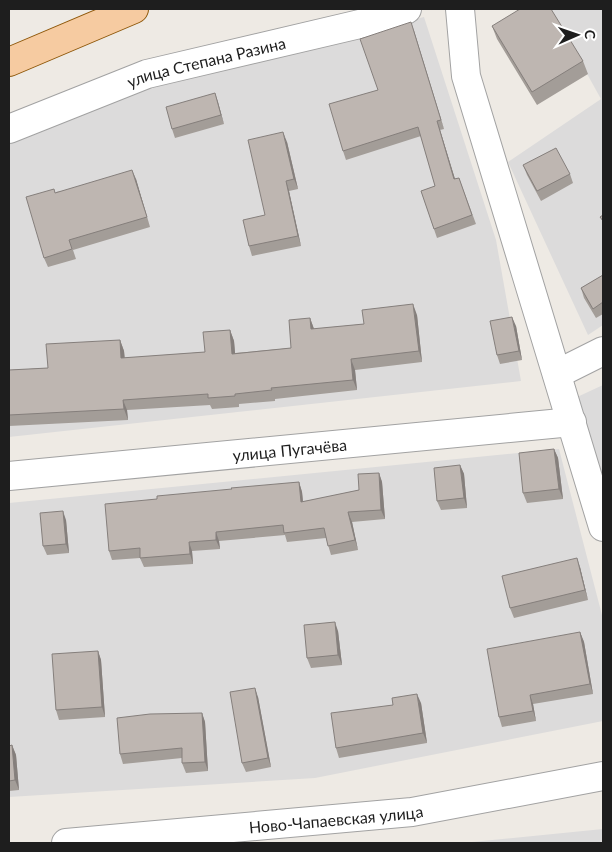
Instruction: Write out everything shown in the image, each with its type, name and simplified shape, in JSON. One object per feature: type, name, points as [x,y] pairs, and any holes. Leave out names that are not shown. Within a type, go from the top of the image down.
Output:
[{"type":"main road","points":[[9,62],[134,9]]},
{"type":"street","name":"улица Степана Разина","points":[[9,129],[147,74],[398,15],[407,9]]},
{"type":"street","points":[[460,9],[466,76],[603,527]]},
{"type":"street","points":[[557,374],[603,351]]},
{"type":"street","name":"улица Пугачёва","points":[[9,476],[572,422]]},
{"type":"street","name":"Ново-Чапаевская улица","points":[[66,843],[412,812],[603,776]]},
{"type":"shaded area","points":[[551,9],[603,9],[603,325],[588,335],[508,162],[601,99]]},
{"type":"shaded area","points":[[424,17],[496,240],[521,381],[9,437],[9,144],[143,87]]},
{"type":"shaded area","points":[[603,385],[603,483],[575,398]]},
{"type":"shaded area","points":[[559,449],[603,619],[603,721],[315,778],[9,797],[9,503]]},
{"type":"shaded area","points":[[603,829],[603,843],[462,843]]},
{"type":"building","points":[[520,9],[551,9],[583,61],[532,92],[492,26]]},
{"type":"building","points":[[411,22],[441,120],[437,121],[454,179],[459,178],[472,215],[434,229],[421,191],[435,186],[418,127],[343,151],[329,104],[378,90],[360,39]]},
{"type":"building","points":[[215,93],[221,115],[172,129],[166,107]]},
{"type":"building","points":[[283,132],[294,179],[286,181],[298,236],[249,246],[243,220],[265,215],[248,140]]},
{"type":"building","points":[[556,148],[570,174],[537,191],[523,165]]},
{"type":"building","points":[[132,170],[147,217],[69,240],[72,249],[44,258],[26,197],[54,189],[55,193]]},
{"type":"building","points":[[603,275],[603,302],[593,309],[581,288]]},
{"type":"building","points":[[413,304],[419,351],[351,359],[353,380],[271,388],[272,390],[235,394],[235,396],[208,398],[208,394],[123,400],[124,409],[9,415],[9,370],[48,368],[46,344],[120,340],[121,358],[205,352],[203,332],[230,330],[232,354],[291,348],[289,320],[310,318],[311,329],[364,324],[362,310]]},
{"type":"building","points":[[512,317],[519,351],[497,355],[490,321]]},
{"type":"building","points":[[554,449],[559,489],[523,493],[519,453]]},
{"type":"building","points":[[460,465],[464,498],[437,501],[434,468]]},
{"type":"building","points":[[379,473],[381,510],[348,512],[355,540],[328,546],[324,528],[284,533],[283,525],[216,532],[216,540],[189,542],[190,554],[140,558],[140,548],[109,551],[105,504],[157,499],[157,496],[299,482],[301,502],[359,490],[358,474]]},
{"type":"building","points":[[63,511],[66,544],[43,546],[40,513]]},
{"type":"building","points":[[577,558],[585,590],[510,608],[502,576]]},
{"type":"building","points":[[335,622],[338,655],[307,658],[304,625]]},
{"type":"building","points":[[580,632],[590,684],[530,695],[533,711],[499,717],[487,649]]},
{"type":"building","points":[[98,651],[102,707],[56,710],[52,654]]},
{"type":"building","points":[[255,688],[268,758],[242,763],[230,692]]},
{"type":"building","points":[[417,694],[423,733],[336,748],[331,713],[393,705],[392,698]]},
{"type":"building","points":[[202,713],[205,762],[182,763],[182,748],[120,754],[117,718],[150,714]]},
{"type":"building","points":[[12,745],[15,780],[9,781],[9,746]]}]
